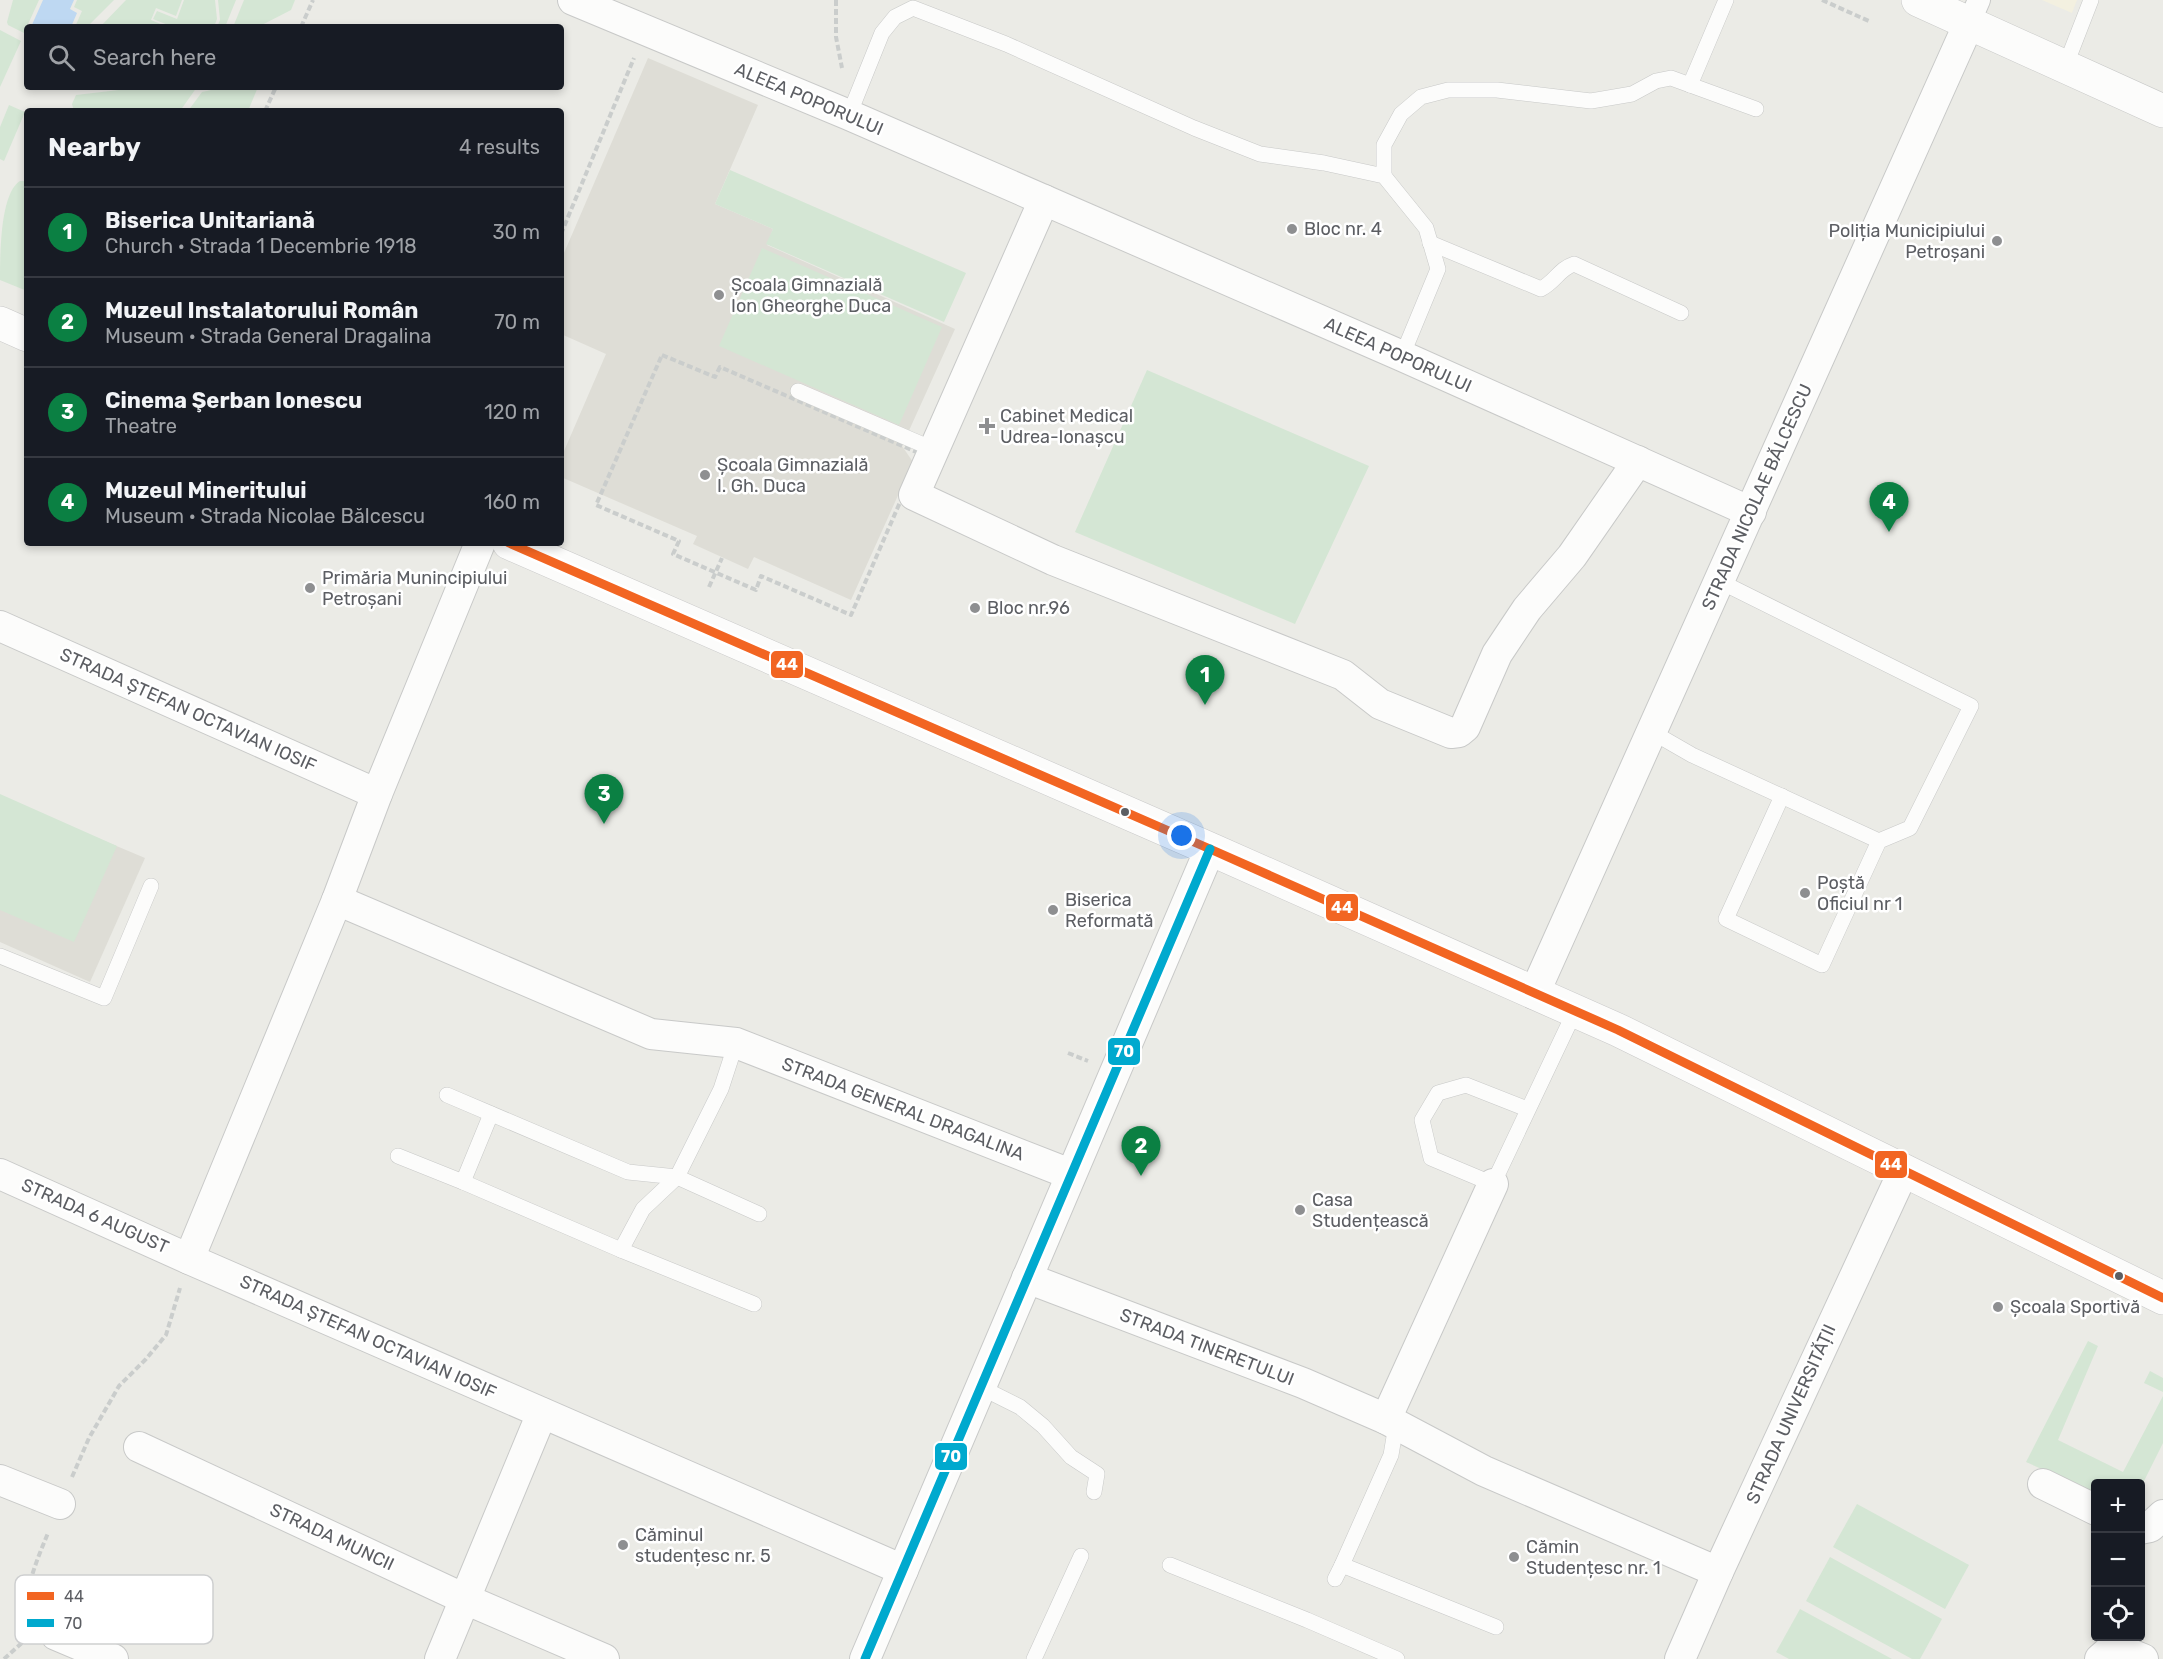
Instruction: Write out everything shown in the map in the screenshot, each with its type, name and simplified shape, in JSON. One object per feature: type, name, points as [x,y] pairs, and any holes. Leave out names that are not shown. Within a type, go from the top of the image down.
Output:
[{"type":"main road","points":[[1918,0],[1974,12],[2065,67],[2163,111]]},
{"type":"main road","points":[[0,323],[24,334]]},
{"type":"main road","points":[[516,546],[1629,1035],[2163,1298]]},
{"type":"street","name":"ALEEA POPORULUI","points":[[573,0],[849,115],[1402,356],[1751,512]]},
{"type":"street","name":"STRADA NICOLAE BĂLCESCU","points":[[1534,994],[1974,12]]},
{"type":"street","points":[[1044,200],[914,495],[1053,560],[1343,675],[1380,704],[1451,733],[1459,732],[1465,727],[1497,654],[1527,609],[1572,556],[1638,461]]},
{"type":"street","points":[[189,1259],[337,900],[377,795],[479,546]]},
{"type":"street","name":"STRADA ȘTEFAN OCTAVIAN IOSIF","points":[[0,626],[377,795]]},
{"type":"street","points":[[864,1659],[1210,849]]},
{"type":"street","points":[[337,900],[651,1034],[736,1043]]},
{"type":"street","name":"STRADA GENERAL DRAGALINA","points":[[736,1043],[1070,1174]]},
{"type":"street","name":"STRADA UNIVERSITĂȚII","points":[[1680,1659],[1904,1170]]},
{"type":"street","name":"STRADA 6 AUGUST","points":[[0,1174],[189,1259]]},
{"type":"street","points":[[1391,1422],[1493,1184]]},
{"type":"street","name":"STRADA ȘTEFAN OCTAVIAN IOSIF","points":[[189,1259],[903,1570]]},
{"type":"street","name":"STRADA TINERETULUI","points":[[1027,1278],[1303,1383],[1391,1422],[1484,1471],[1718,1572]]},
{"type":"street","points":[[440,1659],[542,1413]]},
{"type":"street","name":"STRADA MUNCII","points":[[139,1447],[465,1599]]},
{"type":"street","points":[[0,1480],[60,1504]]},
{"type":"street","points":[[2043,1484],[2091,1508]]},
{"type":"street","points":[[2145,1528],[2150,1527],[2163,1515]]},
{"type":"street","points":[[465,1599],[604,1659]]},
{"type":"street","points":[[77,1644],[113,1659]]},
{"type":"street","points":[[2100,1659],[2108,1652],[2128,1653],[2143,1659]]},
{"type":"lane","points":[[1690,85],[1726,0]]},
{"type":"lane","points":[[2065,67],[2091,0]]},
{"type":"lane","points":[[849,115],[882,33],[895,17],[913,8],[1006,44],[1194,128],[1260,154],[1324,163],[1384,176],[1426,228],[1438,269],[1402,356]]},
{"type":"lane","points":[[1384,176],[1384,145],[1401,114],[1421,97],[1448,90],[1497,90],[1591,101],[1632,94],[1656,81],[1671,78],[1756,109]]},
{"type":"lane","points":[[1430,243],[1541,289],[1553,283],[1565,267],[1574,264],[1681,313]]},
{"type":"lane","points":[[798,391],[933,449]]},
{"type":"lane","points":[[1719,581],[1971,706],[1910,828],[1879,841],[1822,965],[1726,919],[1782,796]]},
{"type":"lane","points":[[1652,732],[1692,755],[1879,841]]},
{"type":"lane","points":[[0,956],[104,998],[151,886]]},
{"type":"lane","points":[[1527,1109],[1466,1085],[1438,1093],[1422,1120],[1431,1158],[1493,1184],[1575,1011]]},
{"type":"lane","points":[[621,1250],[643,1209],[677,1177],[721,1089],[736,1043]]},
{"type":"lane","points":[[447,1095],[628,1172],[677,1177],[759,1214]]},
{"type":"lane","points":[[463,1182],[492,1114]]},
{"type":"lane","points":[[398,1156],[754,1304]]},
{"type":"lane","points":[[980,1388],[1020,1407],[1043,1426],[1071,1457],[1096,1474],[1094,1492]]},
{"type":"lane","points":[[1335,1580],[1391,1455],[1391,1422]]},
{"type":"lane","points":[[1034,1659],[1081,1556]]},
{"type":"lane","points":[[1170,1565],[1397,1659]]},
{"type":"lane","points":[[1342,1565],[1496,1627]]},
{"type":"path","points":[[303,24],[313,0]]},
{"type":"path","points":[[836,0],[836,37],[849,115]]},
{"type":"path","points":[[1822,0],[1871,21]]},
{"type":"path","points":[[564,227],[638,48]]},
{"type":"path","points":[[266,108],[275,90]]},
{"type":"path","points":[[662,355],[715,377],[720,367],[921,454],[850,615],[761,576],[756,590],[716,572],[673,554],[679,541],[596,505],[662,355]]},
{"type":"path","points":[[709,587],[722,558]]},
{"type":"path","points":[[32,1575],[36,1560],[89,1438],[119,1386],[166,1335],[189,1259]]},
{"type":"shaded area","points":[[2042,0],[2077,0],[2072,13]]},
{"type":"shaded area","name":"Școala Gimnazială Ion Gheorghe Duca","points":[[648,58],[758,105],[715,204],[773,229],[767,245],[955,329],[902,446],[913,462],[851,600],[754,557],[748,569],[693,544],[697,536],[564,478],[564,451],[606,354],[564,335],[564,253]]},
{"type":"shaded area","points":[[0,797],[145,858],[90,982],[0,942]]},
{"type":"green space","points":[[13,0],[39,0],[28,24],[24,24],[24,33],[8,25]]},
{"type":"green space","points":[[77,0],[114,0],[90,24],[76,24],[82,11],[74,7]]},
{"type":"green space","points":[[126,0],[182,0],[176,16],[156,8],[151,20],[161,24],[103,24]]},
{"type":"green space","points":[[184,0],[215,0],[217,19],[215,24],[166,24],[153,19],[157,11],[177,19]]},
{"type":"green space","points":[[218,0],[236,0],[226,24],[218,24]]},
{"type":"green space","points":[[244,0],[295,0],[291,10],[264,24],[234,24]]},
{"type":"green space","points":[[0,30],[21,41],[0,87]]},
{"type":"green space","points":[[118,90],[195,90],[182,108],[73,108],[72,104],[76,95]]},
{"type":"green space","points":[[257,90],[249,108],[190,108],[202,92]]},
{"type":"green space","points":[[9,105],[24,112],[4,161],[0,159],[0,127]]},
{"type":"green space","points":[[730,170],[966,273],[944,322],[766,244],[773,229],[715,204]]},
{"type":"green space","points":[[20,181],[24,181],[24,290],[0,280],[2,226],[8,198]]},
{"type":"green space","points":[[762,248],[942,327],[899,425],[719,346]]},
{"type":"green space","points":[[1147,370],[1369,466],[1295,624],[1075,532]]},
{"type":"green space","points":[[0,794],[117,846],[74,942],[0,910]]},
{"type":"green space","points":[[2088,1341],[2098,1346],[2058,1440],[2123,1472],[2163,1396],[2163,1443],[2145,1479],[2091,1479],[2091,1491],[2026,1462]]},
{"type":"green space","points":[[2150,1371],[2163,1378],[2163,1392],[2144,1383]]},
{"type":"green space","points":[[1857,1504],[1969,1565],[1945,1609],[1833,1547]]},
{"type":"green space","points":[[1830,1557],[1942,1619],[1920,1659],[1912,1659],[1806,1601]]},
{"type":"green space","points":[[1800,1609],[1892,1659],[1789,1659],[1776,1652]]},
{"type":"water","points":[[43,0],[74,0],[70,9],[77,13],[72,24],[32,24]]},
{"type":"transit line","name":"44","points":[[516,546],[1618,1030],[2163,1298]]},
{"type":"transit line","name":"70","points":[[865,1659],[1210,849]]},
{"type":"place","name":"Bloc nr. 4","points":[[1292,229]]},
{"type":"place","name":"Poliția Municipiului Petroșani","points":[[1997,241]]},
{"type":"place","name":"Școala Gimnazială Ion Gheorghe Duca","points":[[719,295]]},
{"type":"place","name":"Cabinet Medical Udrea-Ionașcu","points":[[987,426]]},
{"type":"place","name":"Școala Gimnazială I. Gh. Duca","points":[[705,475]]},
{"type":"place","name":"Muzeul Mineritului","points":[[1889,532]]},
{"type":"place","name":"Primăria Munincipiului Petroșani","points":[[310,588]]},
{"type":"place","name":"Bloc nr.96","points":[[975,608]]},
{"type":"place","name":"Biserica Unitariană","points":[[1205,705]]},
{"type":"place","name":"Cinema Şerban Ionescu","points":[[604,824]]},
{"type":"place","name":"Poștă Oficiul nr 1","points":[[1805,893]]},
{"type":"place","name":"Biserica Reformată","points":[[1053,910]]},
{"type":"place","name":"Muzeul Instalatorului Român","points":[[1141,1176]]},
{"type":"place","name":"Casa Studențească","points":[[1300,1210]]},
{"type":"place","name":"Școala Sportivă","points":[[1998,1307]]},
{"type":"place","name":"Căminul studențesc nr. 5","points":[[623,1545]]},
{"type":"place","name":"Cămin Studențesc nr. 1","points":[[1514,1557]]}]
